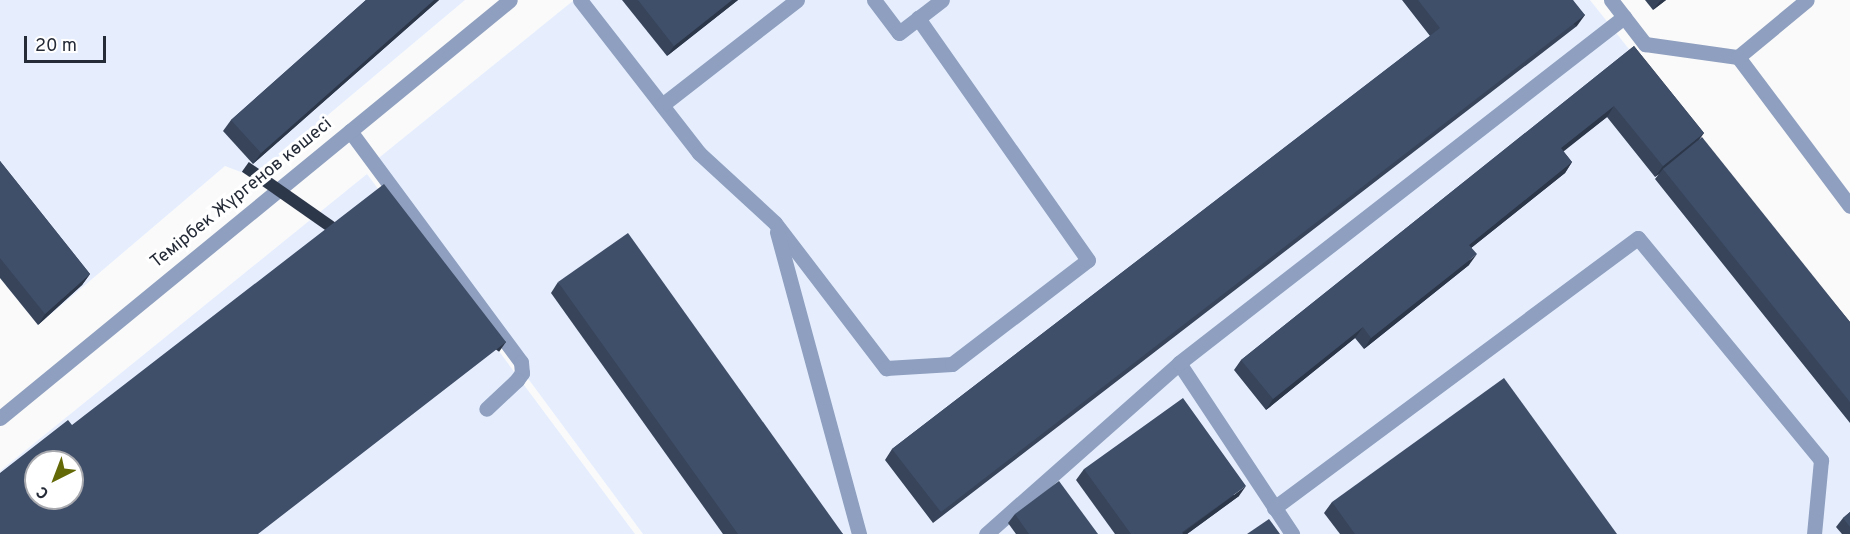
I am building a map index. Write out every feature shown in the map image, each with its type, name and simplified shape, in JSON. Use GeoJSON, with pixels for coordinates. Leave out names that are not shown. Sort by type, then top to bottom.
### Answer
{"type":"FeatureCollection","features":[{"type":"Feature","properties":{"kind":"street","name":"Темірбек Жүргенов көшесі"},"geometry":{"type":"LineString","coordinates":[[0,418],[510,0]]}},
{"type":"Feature","properties":{"kind":"street"},"geometry":{"type":"LineString","coordinates":[[580,0],[699,153],[775,223],[886,368],[952,364],[1088,260],[918,18]]}},
{"type":"Feature","properties":{"kind":"street"},"geometry":{"type":"LineString","coordinates":[[662,105],[796,0]]}},
{"type":"Feature","properties":{"kind":"street"},"geometry":{"type":"LineString","coordinates":[[874,0],[899,33],[942,0]]}},
{"type":"Feature","properties":{"kind":"street"},"geometry":{"type":"LineString","coordinates":[[1611,0],[1645,44],[1738,57],[1850,206]]}},
{"type":"Feature","properties":{"kind":"street"},"geometry":{"type":"LineString","coordinates":[[1738,57],[1807,0]]}},
{"type":"Feature","properties":{"kind":"street"},"geometry":{"type":"LineString","coordinates":[[986,534],[1179,363],[1624,17]]}},
{"type":"Feature","properties":{"kind":"street"},"geometry":{"type":"LineString","coordinates":[[350,131],[521,362],[522,373],[517,380],[486,409]]}},
{"type":"Feature","properties":{"kind":"street"},"geometry":{"type":"LineString","coordinates":[[775,223],[859,534]]}},
{"type":"Feature","properties":{"kind":"street"},"geometry":{"type":"LineString","coordinates":[[1274,508],[1638,238],[1821,460],[1814,534]]}},
{"type":"Feature","properties":{"kind":"street"},"geometry":{"type":"LineString","coordinates":[[1179,363],[1292,534]]}},
{"type":"Feature","properties":{"kind":"shaded area"},"geometry":{"type":"Polygon","coordinates":[[[0,0],[465,0],[254,177],[225,166],[38,325],[0,278],[0,0]]]}},
{"type":"Feature","properties":{"kind":"shaded area"},"geometry":{"type":"Polygon","coordinates":[[[574,0],[1590,0],[1850,327],[1850,534],[643,534],[370,165],[574,0]]]}},
{"type":"Feature","properties":{"kind":"shaded area"},"geometry":{"type":"Polygon","coordinates":[[[367,174],[635,534],[0,534],[0,471],[24,452],[24,510],[84,510],[84,450],[26,450],[367,174]]]}},
{"type":"Feature","properties":{"kind":"building"},"geometry":{"type":"Polygon","coordinates":[[[366,0],[434,0],[261,153],[231,120],[366,0]]]}},
{"type":"Feature","properties":{"kind":"building"},"geometry":{"type":"Polygon","coordinates":[[[638,0],[732,0],[674,46],[638,0]]]}},
{"type":"Feature","properties":{"kind":"building"},"geometry":{"type":"Polygon","coordinates":[[[1418,0],[1573,0],[1585,15],[941,512],[892,449],[1440,28],[1418,0]]]}},
{"type":"Feature","properties":{"kind":"building"},"geometry":{"type":"Polygon","coordinates":[[[1634,46],[1704,133],[1663,166],[1614,106],[1561,148],[1572,162],[1469,245],[1477,254],[1371,338],[1363,327],[1273,399],[1241,360],[1634,46]]]}},
{"type":"Feature","properties":{"kind":"building"},"geometry":{"type":"Polygon","coordinates":[[[1702,137],[1850,322],[1850,402],[1663,169],[1702,137]]]}},
{"type":"Feature","properties":{"kind":"building"},"geometry":{"type":"Polygon","coordinates":[[[0,161],[90,274],[45,314],[0,258],[0,161]]]}},
{"type":"Feature","properties":{"kind":"building"},"geometry":{"type":"Polygon","coordinates":[[[384,184],[506,342],[258,534],[0,534],[0,473],[24,454],[24,510],[84,510],[84,450],[30,450],[68,420],[72,425],[384,184]]]}},
{"type":"Feature","properties":{"kind":"building"},"geometry":{"type":"Polygon","coordinates":[[[628,233],[843,534],[738,534],[558,282],[628,233]]]}},
{"type":"Feature","properties":{"kind":"building"},"geometry":{"type":"Polygon","coordinates":[[[1504,378],[1617,534],[1355,534],[1332,502],[1504,378]]]}},
{"type":"Feature","properties":{"kind":"building"},"geometry":{"type":"Polygon","coordinates":[[[1183,398],[1246,486],[1182,532],[1183,534],[1131,534],[1084,469],[1183,398]]]}},
{"type":"Feature","properties":{"kind":"building"},"geometry":{"type":"Polygon","coordinates":[[[1059,481],[1098,534],[1029,534],[1015,514],[1059,481]]]}},
{"type":"Feature","properties":{"kind":"building"},"geometry":{"type":"Polygon","coordinates":[[[1850,512],[1850,527],[1843,518],[1850,512]]]}},
{"type":"Feature","properties":{"kind":"building"},"geometry":{"type":"Polygon","coordinates":[[[1269,519],[1280,534],[1247,534],[1269,519]]]}}]}
